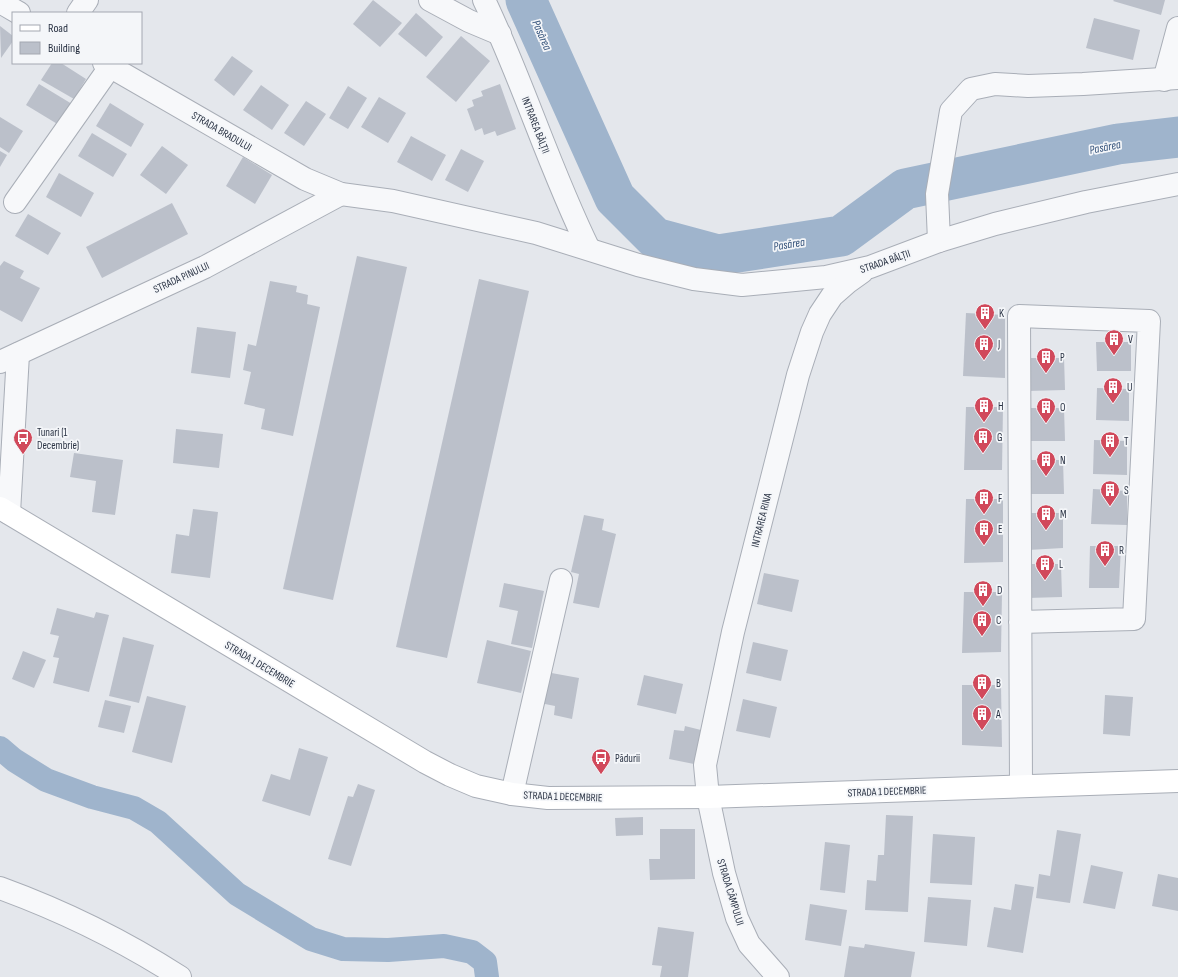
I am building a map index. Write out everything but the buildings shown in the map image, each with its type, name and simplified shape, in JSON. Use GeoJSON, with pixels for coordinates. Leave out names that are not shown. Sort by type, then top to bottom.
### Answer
{"type":"FeatureCollection","features":[{"type":"Feature","properties":{"kind":"main road","name":"STRADA 1 DECEMBRIE"},"geometry":{"type":"LineString","coordinates":[[5,510],[425,762],[476,786],[512,794],[548,798],[708,796],[1178,781]]}},
{"type":"Feature","properties":{"kind":"street"},"geometry":{"type":"LineString","coordinates":[[79,12],[87,0]]}},
{"type":"Feature","properties":{"kind":"street"},"geometry":{"type":"LineString","coordinates":[[430,0],[469,21],[500,34]]}},
{"type":"Feature","properties":{"kind":"street","name":"INTRAREA BĂLȚII"},"geometry":{"type":"LineString","coordinates":[[484,0],[500,34],[550,163],[589,249]]}},
{"type":"Feature","properties":{"kind":"street"},"geometry":{"type":"LineString","coordinates":[[0,2],[17,12]]}},
{"type":"Feature","properties":{"kind":"street"},"geometry":{"type":"LineString","coordinates":[[939,241],[937,194],[951,112],[971,89],[994,84],[1067,85],[1171,79],[1178,28]]}},
{"type":"Feature","properties":{"kind":"street"},"geometry":{"type":"LineString","coordinates":[[15,202],[107,65]]}},
{"type":"Feature","properties":{"kind":"street","name":"STRADA BRADULUI"},"geometry":{"type":"LineString","coordinates":[[107,65],[304,179],[341,194],[393,201],[536,233],[589,249]]}},
{"type":"Feature","properties":{"kind":"street","name":"STRADA BĂLȚII"},"geometry":{"type":"LineString","coordinates":[[589,249],[638,265],[694,279],[742,285],[826,277],[870,267],[939,241],[995,224],[1071,206],[1178,184]]}},
{"type":"Feature","properties":{"kind":"street","name":"STRADA PINULUI"},"geometry":{"type":"LineString","coordinates":[[5,510],[9,358],[204,267],[341,194]]}},
{"type":"Feature","properties":{"kind":"street","name":"INTRAREA RINA"},"geometry":{"type":"LineString","coordinates":[[708,796],[705,765],[710,735],[733,632],[798,375],[812,332],[820,314],[848,282],[870,267]]}},
{"type":"Feature","properties":{"kind":"street"},"geometry":{"type":"LineString","coordinates":[[1020,622],[1134,619],[1149,321],[1018,316],[1021,785]]}},
{"type":"Feature","properties":{"kind":"street"},"geometry":{"type":"LineString","coordinates":[[512,794],[561,580]]}},
{"type":"Feature","properties":{"kind":"street","name":"STRADA CÂMPULUI"},"geometry":{"type":"LineString","coordinates":[[708,796],[724,873],[737,918],[749,944],[778,977]]}},
{"type":"Feature","properties":{"kind":"street"},"geometry":{"type":"LineString","coordinates":[[0,888],[53,909],[99,931],[180,977]]}},
{"type":"Feature","properties":{"kind":"waterway","name":"Pasărea"},"geometry":{"type":"LineString","coordinates":[[526,0],[615,198],[655,238],[718,255],[841,236],[905,189],[1118,144],[1178,137]]}},
{"type":"Feature","properties":{"kind":"waterway"},"geometry":{"type":"LineString","coordinates":[[0,748],[14,760],[46,780],[92,797],[134,808],[158,822],[237,894],[311,939],[343,949],[388,950],[444,946],[472,952],[485,962],[487,977]]}},
{"type":"Feature","properties":{"kind":"place","name":"K"},"geometry":{"type":"Point","coordinates":[985,330]}},
{"type":"Feature","properties":{"kind":"place","name":"V"},"geometry":{"type":"Point","coordinates":[1114,356]}},
{"type":"Feature","properties":{"kind":"place","name":"J"},"geometry":{"type":"Point","coordinates":[984,361]}},
{"type":"Feature","properties":{"kind":"place","name":"P"},"geometry":{"type":"Point","coordinates":[1046,374]}},
{"type":"Feature","properties":{"kind":"place","name":"U"},"geometry":{"type":"Point","coordinates":[1113,404]}},
{"type":"Feature","properties":{"kind":"place","name":"H"},"geometry":{"type":"Point","coordinates":[984,423]}},
{"type":"Feature","properties":{"kind":"place","name":"O"},"geometry":{"type":"Point","coordinates":[1046,424]}},
{"type":"Feature","properties":{"kind":"place","name":"G"},"geometry":{"type":"Point","coordinates":[983,454]}},
{"type":"Feature","properties":{"kind":"place","name":"Tunari (1 Decembrie)"},"geometry":{"type":"Point","coordinates":[23,455]}},
{"type":"Feature","properties":{"kind":"place","name":"T"},"geometry":{"type":"Point","coordinates":[1110,458]}},
{"type":"Feature","properties":{"kind":"place","name":"N"},"geometry":{"type":"Point","coordinates":[1046,477]}},
{"type":"Feature","properties":{"kind":"place","name":"S"},"geometry":{"type":"Point","coordinates":[1110,507]}},
{"type":"Feature","properties":{"kind":"place","name":"F"},"geometry":{"type":"Point","coordinates":[984,515]}},
{"type":"Feature","properties":{"kind":"place","name":"M"},"geometry":{"type":"Point","coordinates":[1046,531]}},
{"type":"Feature","properties":{"kind":"place","name":"E"},"geometry":{"type":"Point","coordinates":[984,546]}},
{"type":"Feature","properties":{"kind":"place","name":"R"},"geometry":{"type":"Point","coordinates":[1105,567]}},
{"type":"Feature","properties":{"kind":"place","name":"L"},"geometry":{"type":"Point","coordinates":[1045,581]}},
{"type":"Feature","properties":{"kind":"place","name":"D"},"geometry":{"type":"Point","coordinates":[983,607]}},
{"type":"Feature","properties":{"kind":"place","name":"C"},"geometry":{"type":"Point","coordinates":[982,637]}},
{"type":"Feature","properties":{"kind":"place","name":"B"},"geometry":{"type":"Point","coordinates":[982,700]}},
{"type":"Feature","properties":{"kind":"place","name":"A"},"geometry":{"type":"Point","coordinates":[982,731]}},
{"type":"Feature","properties":{"kind":"place","name":"Pădurii"},"geometry":{"type":"Point","coordinates":[601,775]}}]}
